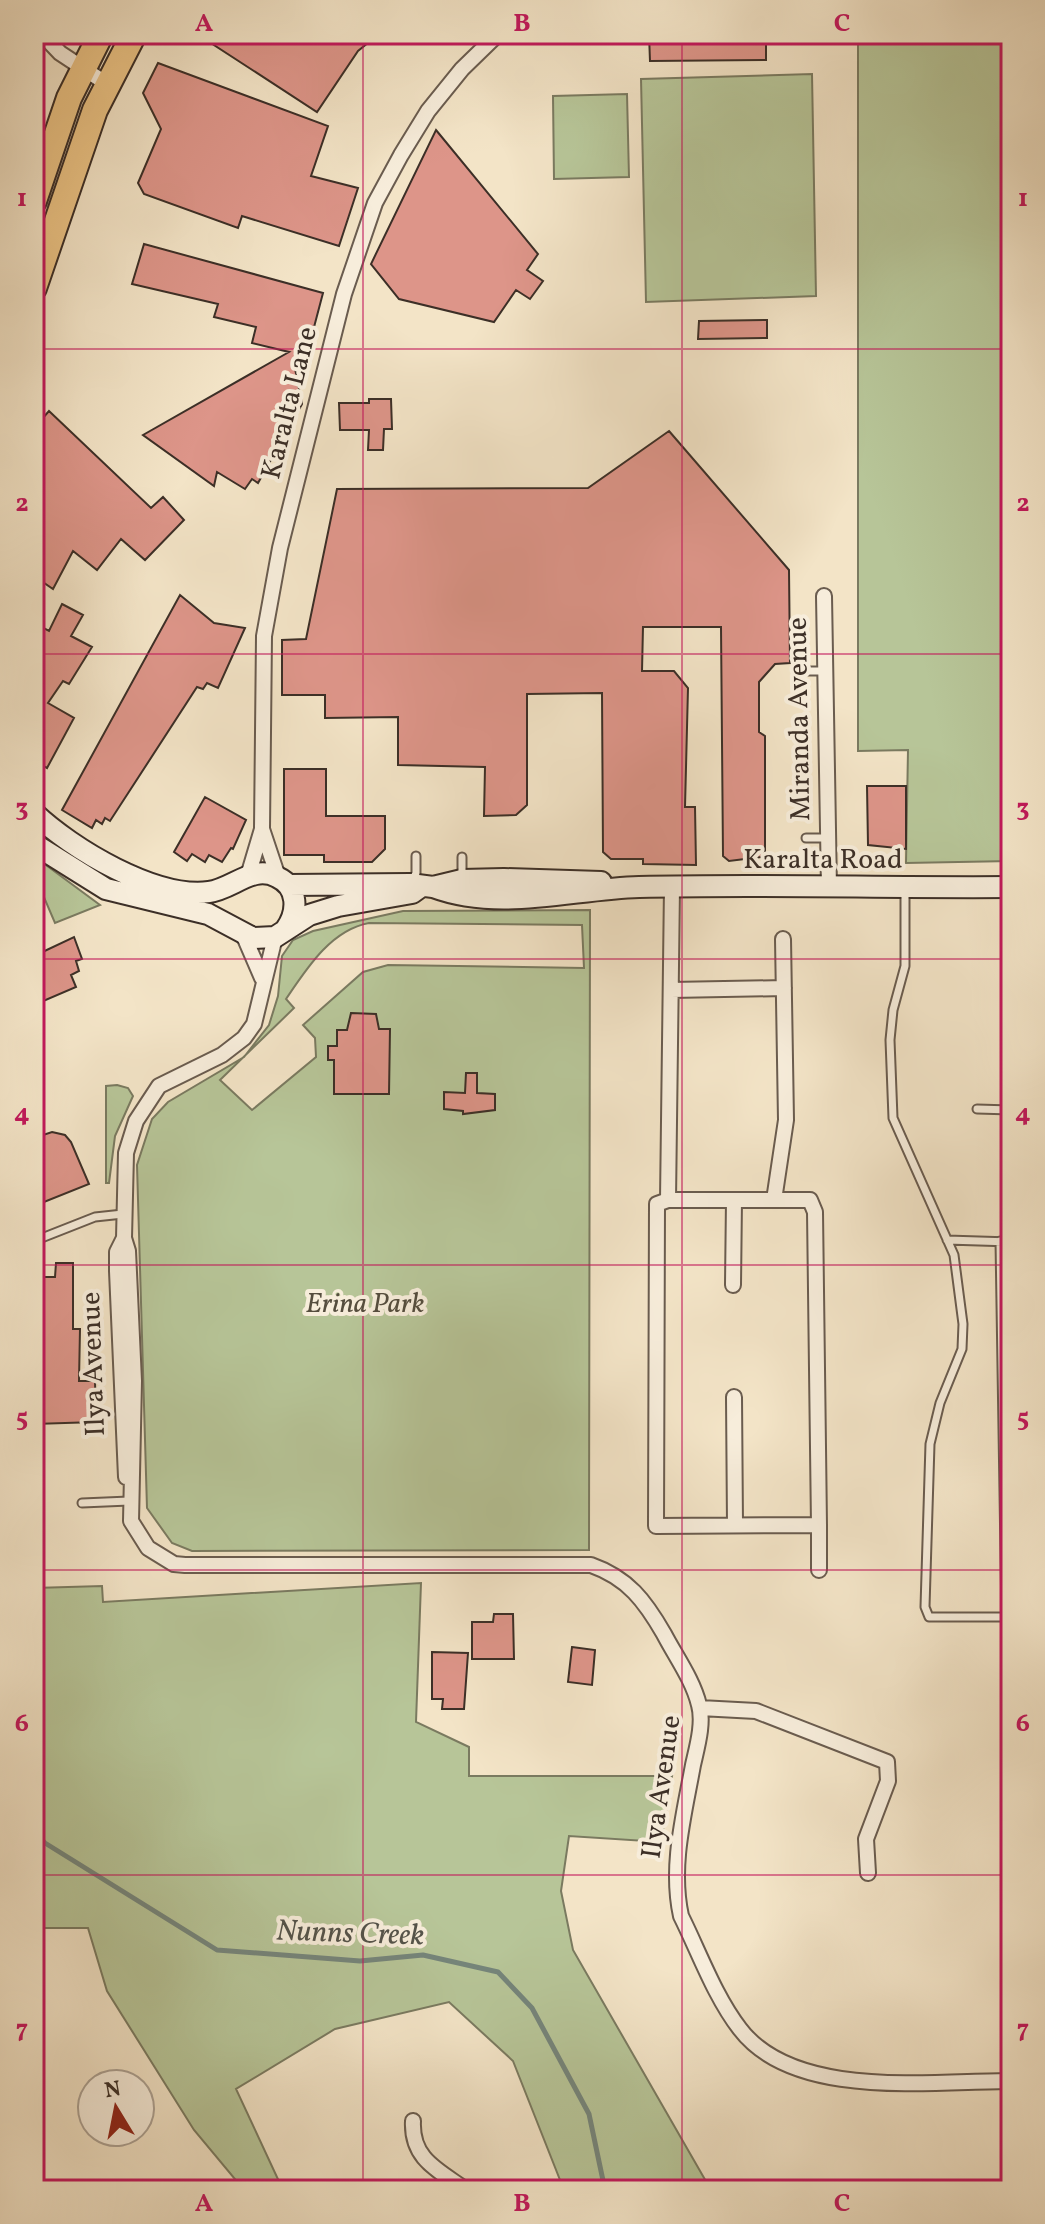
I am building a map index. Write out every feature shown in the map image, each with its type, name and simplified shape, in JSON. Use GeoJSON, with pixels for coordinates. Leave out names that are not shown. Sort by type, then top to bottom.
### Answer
{"type":"FeatureCollection","features":[{"type":"Feature","properties":{"kind":"highway"},"geometry":{"type":"LineString","coordinates":[[34,201],[66,104],[101,34]]}},
{"type":"Feature","properties":{"kind":"highway"},"geometry":{"type":"LineString","coordinates":[[34,288],[107,84],[134,34]]}},
{"type":"Feature","properties":{"kind":"street"},"geometry":{"type":"LineString","coordinates":[[42,34],[83,69],[107,84]]}},
{"type":"Feature","properties":{"kind":"street","name":"Karalta Lane"},"geometry":{"type":"LineString","coordinates":[[242,880],[262,829],[264,636],[280,548],[344,294],[375,203],[401,155],[453,79],[498,34]]}},
{"type":"Feature","properties":{"kind":"street","name":"Miranda Avenue"},"geometry":{"type":"LineString","coordinates":[[824,596],[829,888]]}},
{"type":"Feature","properties":{"kind":"street","name":"Karalta Road"},"geometry":{"type":"LineString","coordinates":[[34,813],[88,857],[134,877],[195,892],[258,873],[283,881],[421,886],[462,880],[591,881],[634,887]]}},
{"type":"Feature","properties":{"kind":"street","name":"Karalta Lane"},"geometry":{"type":"LineString","coordinates":[[262,829],[283,881]]}},
{"type":"Feature","properties":{"kind":"street"},"geometry":{"type":"LineString","coordinates":[[34,844],[106,889],[208,914],[253,938],[280,933],[292,921],[295,902],[283,881]]}},
{"type":"Feature","properties":{"kind":"street"},"geometry":{"type":"LineString","coordinates":[[242,880],[228,909],[262,978]]}},
{"type":"Feature","properties":{"kind":"street","name":"Karalta Road"},"geometry":{"type":"LineString","coordinates":[[421,886],[458,896],[504,898],[634,887],[1011,887]]}},
{"type":"Feature","properties":{"kind":"street","name":"Karalta Road"},"geometry":{"type":"LineString","coordinates":[[280,933],[309,915],[338,906],[412,893],[421,886]]}},
{"type":"Feature","properties":{"kind":"street"},"geometry":{"type":"LineString","coordinates":[[668,1200],[672,887]]}},
{"type":"Feature","properties":{"kind":"street","name":"Ilya Avenue"},"geometry":{"type":"LineString","coordinates":[[280,933],[262,978],[257,1017],[244,1038],[222,1055],[159,1086],[146,1101],[126,1153],[123,1214],[128,1251],[134,1381],[133,1473],[129,1495],[131,1521],[140,1540],[174,1564],[598,1567],[631,1586],[646,1604],[690,1682],[700,1708],[678,1849],[677,1899],[681,1916],[738,2028],[763,2054],[806,2071],[869,2081],[1011,2081]]}},
{"type":"Feature","properties":{"kind":"street"},"geometry":{"type":"LineString","coordinates":[[774,1200],[786,1120],[783,939]]}},
{"type":"Feature","properties":{"kind":"street"},"geometry":{"type":"LineString","coordinates":[[671,990],[784,988]]}},
{"type":"Feature","properties":{"kind":"street"},"geometry":{"type":"LineString","coordinates":[[819,1525],[656,1526],[657,1204],[668,1200],[810,1200],[815,1212],[819,1525],[819,1570]]}},
{"type":"Feature","properties":{"kind":"street"},"geometry":{"type":"LineString","coordinates":[[733,1285],[734,1200]]}},
{"type":"Feature","properties":{"kind":"street"},"geometry":{"type":"LineString","coordinates":[[734,1397],[735,1525]]}},
{"type":"Feature","properties":{"kind":"street"},"geometry":{"type":"LineString","coordinates":[[700,1708],[738,1707],[756,1711],[887,1762],[888,1781],[866,1839],[868,1873]]}},
{"type":"Feature","properties":{"kind":"street"},"geometry":{"type":"LineString","coordinates":[[413,2121],[412,2139],[419,2156],[466,2190]]}},
{"type":"Feature","properties":{"kind":"lane"},"geometry":{"type":"LineString","coordinates":[[802,671],[824,671]]}},
{"type":"Feature","properties":{"kind":"lane"},"geometry":{"type":"LineString","coordinates":[[806,838],[829,838]]}},
{"type":"Feature","properties":{"kind":"lane"},"geometry":{"type":"LineString","coordinates":[[416,856],[416,873],[421,886]]}},
{"type":"Feature","properties":{"kind":"lane"},"geometry":{"type":"LineString","coordinates":[[462,857],[462,880]]}},
{"type":"Feature","properties":{"kind":"lane"},"geometry":{"type":"LineString","coordinates":[[905,888],[905,966],[893,1010],[890,1040],[893,1118],[947,1240],[958,1274],[962,1349],[940,1403],[930,1444],[925,1607],[929,1617],[1009,1617],[1000,1241]]}},
{"type":"Feature","properties":{"kind":"lane"},"geometry":{"type":"LineString","coordinates":[[977,1109],[1011,1110]]}},
{"type":"Feature","properties":{"kind":"lane"},"geometry":{"type":"LineString","coordinates":[[34,1241],[95,1217],[123,1214]]}},
{"type":"Feature","properties":{"kind":"lane"},"geometry":{"type":"LineString","coordinates":[[947,1240],[1011,1242]]}},
{"type":"Feature","properties":{"kind":"lane"},"geometry":{"type":"LineString","coordinates":[[82,1503],[129,1495]]}},
{"type":"Feature","properties":{"kind":"green space"},"geometry":{"type":"Polygon","coordinates":[[[858,34],[1011,34],[1011,861],[906,863],[908,750],[858,751],[858,34]]]}},
{"type":"Feature","properties":{"kind":"green space"},"geometry":{"type":"Polygon","coordinates":[[[812,74],[816,296],[646,302],[641,79],[812,74]]]}},
{"type":"Feature","properties":{"kind":"green space"},"geometry":{"type":"Polygon","coordinates":[[[627,94],[629,177],[554,179],[553,96],[627,94]]]}},
{"type":"Feature","properties":{"kind":"green space"},"geometry":{"type":"Polygon","coordinates":[[[35,857],[100,905],[55,923],[34,874],[35,857]]]}},
{"type":"Feature","properties":{"kind":"green space","name":"Erina Park"},"geometry":{"type":"Polygon","coordinates":[[[590,910],[589,1550],[192,1551],[172,1543],[147,1508],[137,1165],[152,1119],[168,1102],[243,1058],[220,1080],[252,1110],[316,1057],[315,1038],[303,1025],[363,972],[388,965],[584,968],[582,925],[369,923],[343,933],[321,952],[286,999],[294,1008],[245,1056],[269,1025],[278,996],[282,956],[293,940],[313,931],[403,911],[590,910]]]}},
{"type":"Feature","properties":{"kind":"green space"},"geometry":{"type":"Polygon","coordinates":[[[106,1086],[128,1088],[133,1096],[115,1136],[109,1183],[106,1183],[106,1086]]]}},
{"type":"Feature","properties":{"kind":"green space"},"geometry":{"type":"Polygon","coordinates":[[[421,1583],[416,1722],[469,1747],[469,1776],[672,1776],[661,1842],[569,1836],[561,1891],[573,1950],[711,2190],[564,2190],[513,2061],[449,2002],[335,2029],[236,2089],[283,2190],[244,2190],[194,2130],[107,1991],[88,1928],[34,1928],[34,1588],[102,1586],[103,1602],[421,1583]]]}},
{"type":"Feature","properties":{"kind":"building"},"geometry":{"type":"Polygon","coordinates":[[[197,34],[379,34],[358,51],[317,112],[197,34]]]}},
{"type":"Feature","properties":{"kind":"building"},"geometry":{"type":"Polygon","coordinates":[[[649,34],[766,34],[766,60],[650,61],[649,34]]]}},
{"type":"Feature","properties":{"kind":"building"},"geometry":{"type":"Polygon","coordinates":[[[158,63],[328,126],[311,176],[358,188],[339,246],[242,216],[238,228],[144,194],[138,183],[161,129],[143,93],[158,63]]]}},
{"type":"Feature","properties":{"kind":"building"},"geometry":{"type":"Polygon","coordinates":[[[436,130],[538,254],[527,270],[543,281],[530,299],[516,290],[494,322],[399,299],[371,264],[436,130]]]}},
{"type":"Feature","properties":{"kind":"building"},"geometry":{"type":"Polygon","coordinates":[[[144,244],[323,293],[304,365],[294,363],[302,404],[258,483],[252,479],[245,489],[217,472],[214,486],[143,435],[289,352],[252,343],[256,327],[214,317],[218,304],[132,284],[144,244]]]}},
{"type":"Feature","properties":{"kind":"building"},"geometry":{"type":"Polygon","coordinates":[[[767,320],[767,338],[698,339],[699,321],[767,320]]]}},
{"type":"Feature","properties":{"kind":"building"},"geometry":{"type":"Polygon","coordinates":[[[369,399],[391,399],[392,429],[384,429],[383,450],[368,450],[369,430],[340,430],[339,403],[369,403],[369,399]]]}},
{"type":"Feature","properties":{"kind":"building"},"geometry":{"type":"Polygon","coordinates":[[[49,411],[151,508],[163,497],[184,520],[145,560],[121,539],[97,570],[73,551],[53,589],[34,576],[34,428],[49,411]]]}},
{"type":"Feature","properties":{"kind":"building"},"geometry":{"type":"Polygon","coordinates":[[[669,431],[789,570],[790,663],[775,664],[759,682],[759,732],[765,736],[765,852],[761,857],[729,861],[723,856],[721,627],[643,627],[642,671],[674,671],[688,688],[685,807],[695,807],[696,865],[643,864],[643,859],[611,859],[603,852],[602,693],[527,694],[527,805],[516,815],[484,816],[485,767],[398,765],[398,717],[325,718],[325,695],[282,695],[282,640],[306,639],[337,489],[588,488],[669,431]]]}},
{"type":"Feature","properties":{"kind":"building"},"geometry":{"type":"Polygon","coordinates":[[[180,595],[214,623],[245,628],[218,688],[207,683],[203,689],[197,687],[110,821],[105,818],[102,824],[96,820],[92,828],[62,810],[180,595]]]}},
{"type":"Feature","properties":{"kind":"building"},"geometry":{"type":"Polygon","coordinates":[[[62,604],[83,615],[71,636],[92,647],[69,684],[63,681],[48,703],[74,718],[47,768],[34,760],[34,623],[49,631],[62,604]]]}},
{"type":"Feature","properties":{"kind":"building"},"geometry":{"type":"Polygon","coordinates":[[[284,769],[326,769],[326,816],[385,816],[385,849],[372,862],[324,862],[324,855],[284,855],[284,769]]]}},
{"type":"Feature","properties":{"kind":"building"},"geometry":{"type":"Polygon","coordinates":[[[867,786],[906,786],[906,849],[868,845],[867,786]]]}},
{"type":"Feature","properties":{"kind":"building"},"geometry":{"type":"Polygon","coordinates":[[[205,797],[246,820],[233,849],[222,862],[209,855],[205,862],[192,854],[187,861],[174,852],[205,797]]]}},
{"type":"Feature","properties":{"kind":"building"},"geometry":{"type":"Polygon","coordinates":[[[74,937],[82,959],[76,961],[79,971],[71,975],[76,987],[34,1005],[34,956],[74,937]]]}},
{"type":"Feature","properties":{"kind":"building"},"geometry":{"type":"Polygon","coordinates":[[[351,1013],[376,1014],[379,1029],[390,1029],[389,1094],[334,1094],[334,1060],[328,1060],[328,1046],[337,1046],[337,1030],[347,1030],[351,1013]]]}},
{"type":"Feature","properties":{"kind":"building"},"geometry":{"type":"Polygon","coordinates":[[[466,1073],[477,1073],[477,1093],[495,1094],[495,1110],[463,1114],[463,1111],[444,1109],[444,1092],[465,1093],[466,1073]]]}},
{"type":"Feature","properties":{"kind":"building"},"geometry":{"type":"Polygon","coordinates":[[[52,1132],[65,1135],[71,1142],[89,1184],[34,1206],[34,1138],[52,1132]]]}},
{"type":"Feature","properties":{"kind":"building"},"geometry":{"type":"Polygon","coordinates":[[[56,1263],[73,1263],[73,1329],[80,1329],[79,1381],[95,1381],[96,1422],[34,1424],[34,1277],[55,1277],[56,1263]]]}},
{"type":"Feature","properties":{"kind":"building"},"geometry":{"type":"Polygon","coordinates":[[[494,1614],[513,1614],[514,1659],[472,1659],[472,1622],[493,1622],[494,1614]]]}},
{"type":"Feature","properties":{"kind":"building"},"geometry":{"type":"Polygon","coordinates":[[[572,1647],[595,1650],[592,1685],[568,1682],[572,1647]]]}},
{"type":"Feature","properties":{"kind":"building"},"geometry":{"type":"Polygon","coordinates":[[[432,1652],[468,1653],[464,1709],[442,1709],[443,1699],[432,1699],[432,1652]]]}},
{"type":"Feature","properties":{"kind":"waterway","name":"Nunns Creek"},"geometry":{"type":"LineString","coordinates":[[34,1832],[45,1843],[217,1950],[360,1961],[423,1955],[498,1972],[532,2008],[589,2114],[605,2190]]}}]}
